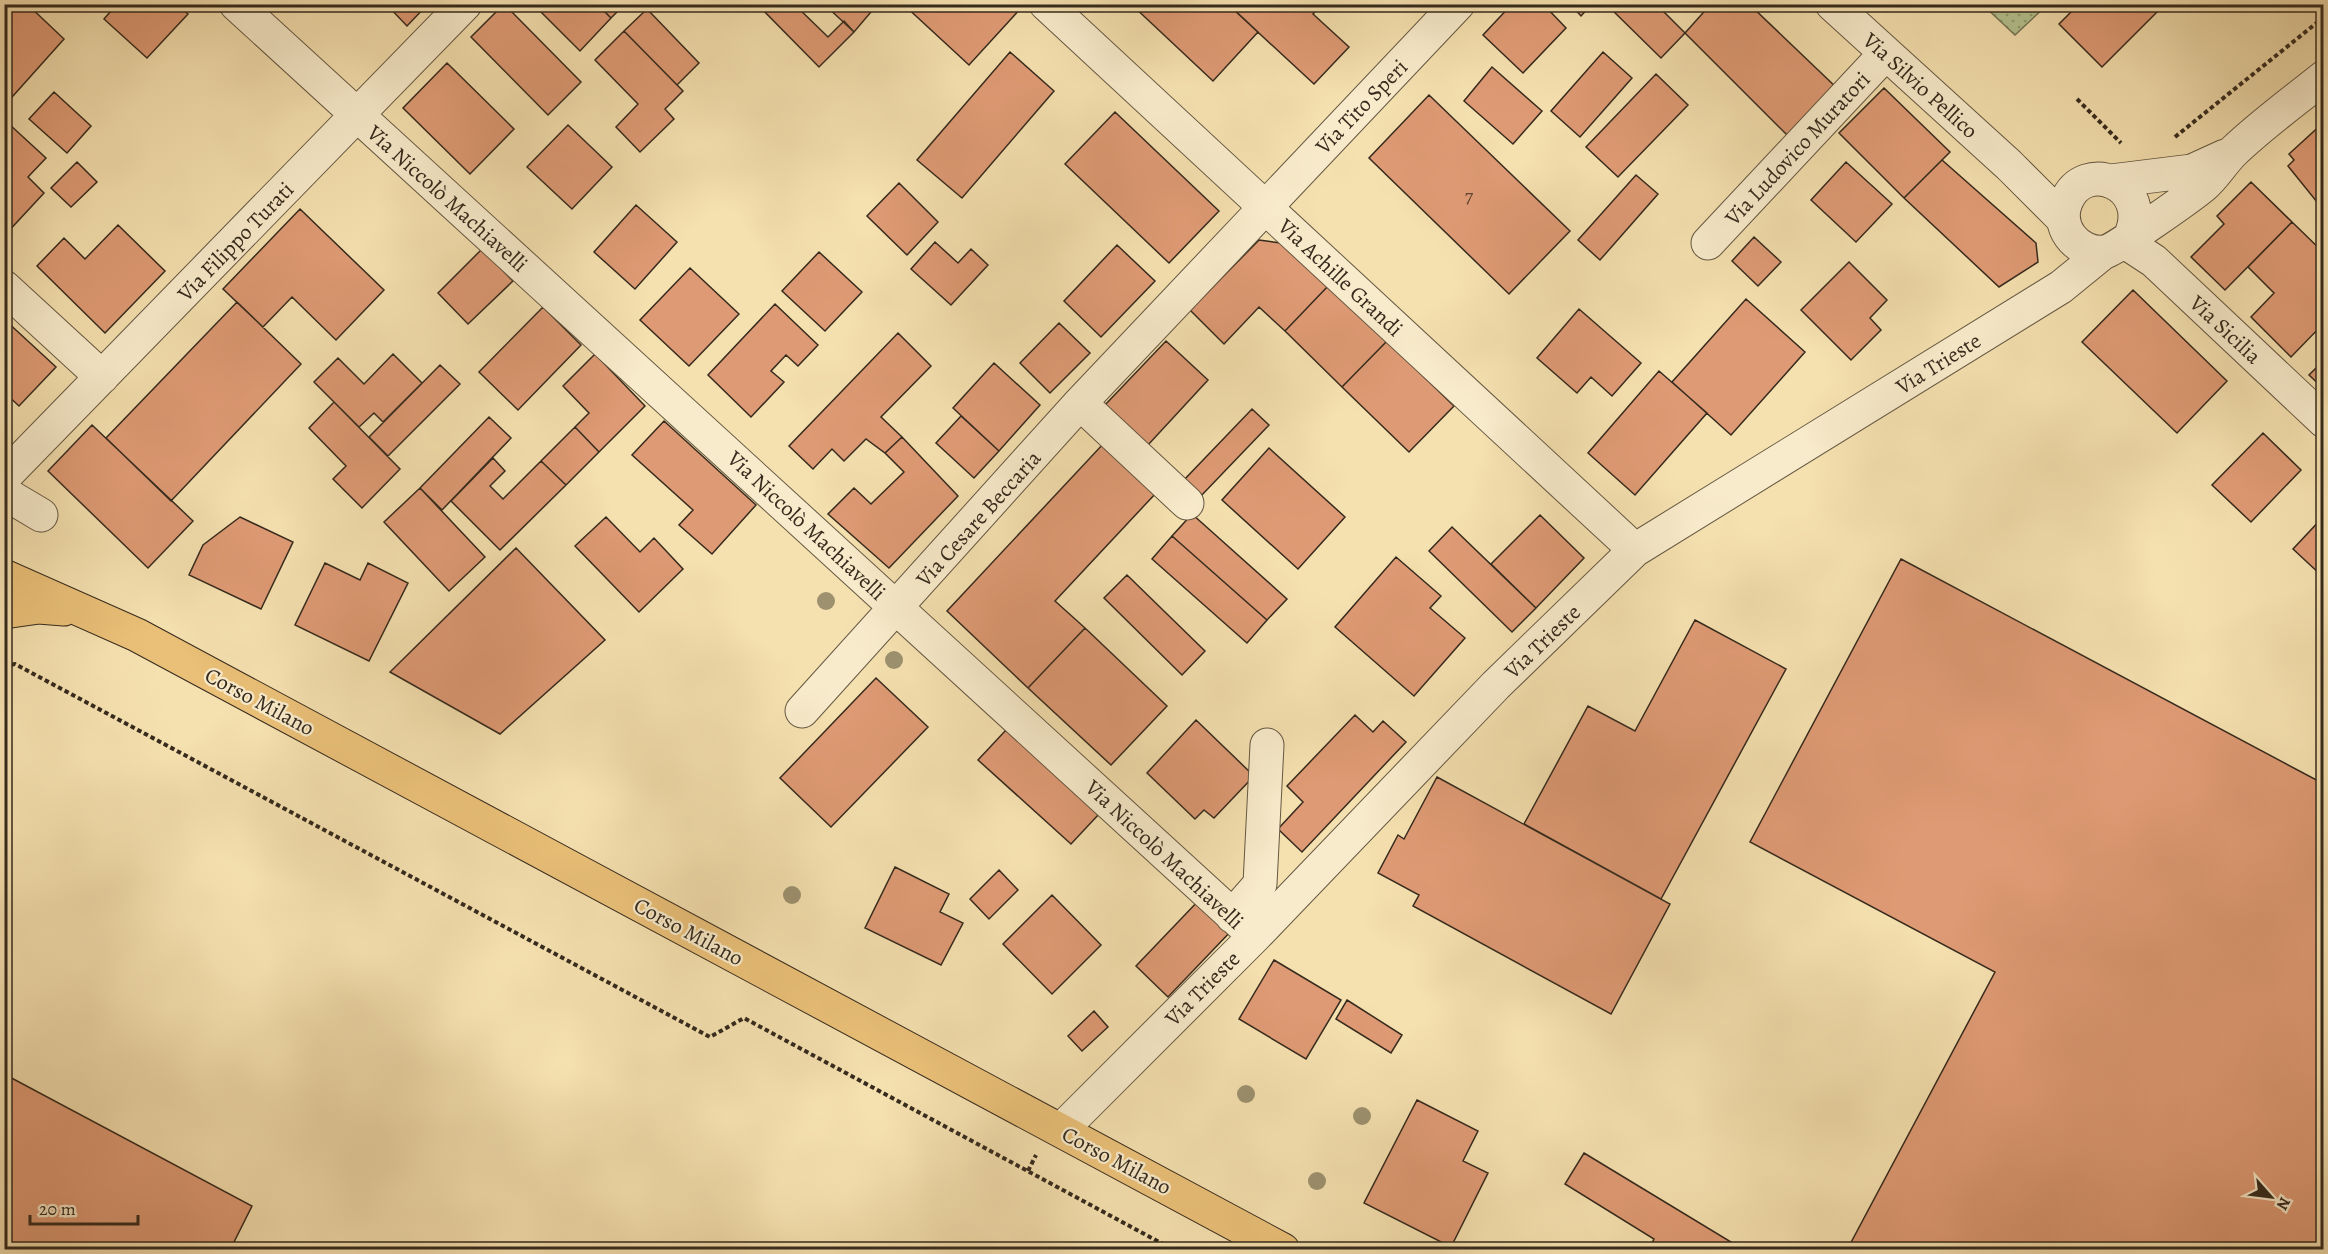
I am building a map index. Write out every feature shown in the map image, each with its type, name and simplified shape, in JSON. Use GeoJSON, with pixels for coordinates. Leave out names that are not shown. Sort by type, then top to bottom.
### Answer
{"type":"FeatureCollection","features":[{"type":"Feature","properties":{"kind":"main road","name":"Corso Milano"},"geometry":{"type":"LineString","coordinates":[[4,576],[147,640],[1283,1250]]}},
{"type":"Feature","properties":{"kind":"main road","name":"Corso Milano"},"geometry":{"type":"LineString","coordinates":[[4,612],[39,607],[93,615]]}},
{"type":"Feature","properties":{"kind":"street","name":"Via Niccolò Machiavelli"},"geometry":{"type":"LineString","coordinates":[[236,4],[1244,926]]}},
{"type":"Feature","properties":{"kind":"street","name":"Via Filippo Turati"},"geometry":{"type":"LineString","coordinates":[[4,477],[465,4]]}},
{"type":"Feature","properties":{"kind":"street","name":"Via Achille Grandi"},"geometry":{"type":"LineString","coordinates":[[1046,4],[1635,550]]}},
{"type":"Feature","properties":{"kind":"street","name":"Via Tito Speri"},"geometry":{"type":"LineString","coordinates":[[1264,207],[1458,4]]}},
{"type":"Feature","properties":{"kind":"street","name":"Via Silvio Pellico"},"geometry":{"type":"LineString","coordinates":[[1832,4],[2009,165],[2068,204]]}},
{"type":"Feature","properties":{"kind":"street","name":"Via Ludovico Muratori"},"geometry":{"type":"LineString","coordinates":[[1708,243],[1886,53]]}},
{"type":"Feature","properties":{"kind":"street","name":"Via Trieste"},"geometry":{"type":"LineString","coordinates":[[1061,1131],[1244,926],[1635,550],[2061,288],[2204,185],[2232,152],[2324,77]]}},
{"type":"Feature","properties":{"kind":"street","name":"Via Trieste"},"geometry":{"type":"LineString","coordinates":[[2111,181],[2192,171],[2232,152]]}},
{"type":"Feature","properties":{"kind":"street"},"geometry":{"type":"LineString","coordinates":[[2089,181],[2111,181],[2129,194],[2135,211],[2135,225],[2120,244],[2092,252],[2076,244],[2066,230],[2068,204],[2089,181]]}},
{"type":"Feature","properties":{"kind":"street","name":"Via Cesare Beccaria"},"geometry":{"type":"LineString","coordinates":[[802,711],[1080,403],[1264,207]]}},
{"type":"Feature","properties":{"kind":"street","name":"Via Sicilia"},"geometry":{"type":"LineString","coordinates":[[2120,244],[2154,261],[2324,421]]}},
{"type":"Feature","properties":{"kind":"street"},"geometry":{"type":"LineString","coordinates":[[4,287],[102,377]]}},
{"type":"Feature","properties":{"kind":"street"},"geometry":{"type":"LineString","coordinates":[[1080,403],[1187,503]]}},
{"type":"Feature","properties":{"kind":"street"},"geometry":{"type":"LineString","coordinates":[[4,493],[41,515]]}},
{"type":"Feature","properties":{"kind":"street"},"geometry":{"type":"LineString","coordinates":[[1244,926],[1260,884],[1267,745]]}},
{"type":"Feature","properties":{"kind":"path"},"geometry":{"type":"LineString","coordinates":[[2166,144],[2324,17]]}},
{"type":"Feature","properties":{"kind":"path"},"geometry":{"type":"LineString","coordinates":[[2077,99],[2122,144]]}},
{"type":"Feature","properties":{"kind":"path"},"geometry":{"type":"LineString","coordinates":[[4,666],[15,664],[710,1037],[744,1018],[1174,1250]]}},
{"type":"Feature","properties":{"kind":"green space"},"geometry":{"type":"Polygon","coordinates":[[[1983,5],[2047,5],[2015,35],[1983,5]]]}},
{"type":"Feature","properties":{"kind":"building"},"geometry":{"type":"Polygon","coordinates":[[[4,4],[27,4],[64,39],[4,106],[4,4]]]}},
{"type":"Feature","properties":{"kind":"building"},"geometry":{"type":"Polygon","coordinates":[[[117,4],[177,4],[188,14],[147,58],[104,19],[117,4]]]}},
{"type":"Feature","properties":{"kind":"building"},"geometry":{"type":"Polygon","coordinates":[[[386,4],[428,4],[407,26],[386,4]]]}},
{"type":"Feature","properties":{"kind":"building"},"geometry":{"type":"Polygon","coordinates":[[[504,4],[581,82],[548,115],[471,37],[504,4]]]}},
{"type":"Feature","properties":{"kind":"building"},"geometry":{"type":"Polygon","coordinates":[[[533,4],[597,4],[611,18],[580,51],[533,4]]]}},
{"type":"Feature","properties":{"kind":"building"},"geometry":{"type":"Polygon","coordinates":[[[597,4],[625,4],[611,18],[597,4]]]}},
{"type":"Feature","properties":{"kind":"building"},"geometry":{"type":"Polygon","coordinates":[[[757,4],[794,4],[828,37],[844,21],[854,32],[819,67],[757,4]]]}},
{"type":"Feature","properties":{"kind":"building"},"geometry":{"type":"Polygon","coordinates":[[[824,4],[874,4],[876,6],[854,32],[824,4]]]}},
{"type":"Feature","properties":{"kind":"building"},"geometry":{"type":"Polygon","coordinates":[[[903,4],[1018,4],[1021,8],[969,65],[903,4]]]}},
{"type":"Feature","properties":{"kind":"building"},"geometry":{"type":"Polygon","coordinates":[[[1131,4],[1228,4],[1258,32],[1213,81],[1131,4]]]}},
{"type":"Feature","properties":{"kind":"building"},"geometry":{"type":"Polygon","coordinates":[[[1239,4],[1322,4],[1313,14],[1349,47],[1314,84],[1234,10],[1239,4]]]}},
{"type":"Feature","properties":{"kind":"building"},"geometry":{"type":"Polygon","coordinates":[[[1512,4],[1543,4],[1566,28],[1523,73],[1483,35],[1512,4]]]}},
{"type":"Feature","properties":{"kind":"building"},"geometry":{"type":"Polygon","coordinates":[[[1570,4],[1592,4],[1581,16],[1570,4]]]}},
{"type":"Feature","properties":{"kind":"building"},"geometry":{"type":"Polygon","coordinates":[[[1606,4],[1656,4],[1685,33],[1661,58],[1606,4]]]}},
{"type":"Feature","properties":{"kind":"building"},"geometry":{"type":"Polygon","coordinates":[[[1711,4],[1749,4],[1840,91],[1793,141],[1685,33],[1711,4]]]}},
{"type":"Feature","properties":{"kind":"building"},"geometry":{"type":"Polygon","coordinates":[[[2079,4],[2165,4],[2102,67],[2059,24],[2079,4]]]}},
{"type":"Feature","properties":{"kind":"building"},"geometry":{"type":"Polygon","coordinates":[[[647,9],[699,63],[677,85],[624,31],[647,9]]]}},
{"type":"Feature","properties":{"kind":"building"},"geometry":{"type":"Polygon","coordinates":[[[624,31],[683,91],[665,109],[674,119],[640,152],[616,127],[638,104],[595,60],[624,31]]]}},
{"type":"Feature","properties":{"kind":"building"},"geometry":{"type":"Polygon","coordinates":[[[1010,52],[1054,91],[962,198],[917,160],[1010,52]]]}},
{"type":"Feature","properties":{"kind":"building"},"geometry":{"type":"Polygon","coordinates":[[[1603,52],[1632,78],[1580,137],[1551,111],[1603,52]]]}},
{"type":"Feature","properties":{"kind":"building"},"geometry":{"type":"Polygon","coordinates":[[[447,63],[514,129],[470,174],[403,108],[447,63]]]}},
{"type":"Feature","properties":{"kind":"building"},"geometry":{"type":"Polygon","coordinates":[[[1492,67],[1542,111],[1513,144],[1464,101],[1492,67]]]}},
{"type":"Feature","properties":{"kind":"building"},"geometry":{"type":"Polygon","coordinates":[[[1656,74],[1688,105],[1618,177],[1586,147],[1656,74]]]}},
{"type":"Feature","properties":{"kind":"building"},"geometry":{"type":"Polygon","coordinates":[[[1884,88],[1950,152],[1904,198],[1839,133],[1884,88]]]}},
{"type":"Feature","properties":{"kind":"building"},"geometry":{"type":"Polygon","coordinates":[[[54,92],[91,126],[67,153],[29,119],[54,92]]]}},
{"type":"Feature","properties":{"kind":"building"},"geometry":{"type":"Polygon","coordinates":[[[1429,95],[1570,231],[1509,294],[1369,158],[1429,95]]]}},
{"type":"Feature","properties":{"kind":"building"},"geometry":{"type":"Polygon","coordinates":[[[1115,112],[1219,211],[1169,263],[1065,164],[1115,112]]]}},
{"type":"Feature","properties":{"kind":"building"},"geometry":{"type":"Polygon","coordinates":[[[2324,122],[2324,204],[2321,207],[2288,166],[2294,160],[2289,154],[2324,122]]]}},
{"type":"Feature","properties":{"kind":"building"},"geometry":{"type":"Polygon","coordinates":[[[9,124],[46,158],[28,177],[44,193],[4,236],[4,129],[9,124]]]}},
{"type":"Feature","properties":{"kind":"building"},"geometry":{"type":"Polygon","coordinates":[[[568,125],[612,167],[572,209],[527,167],[568,125]]]}},
{"type":"Feature","properties":{"kind":"building"},"geometry":{"type":"Polygon","coordinates":[[[1942,160],[2036,243],[2038,262],[1999,287],[1904,198],[1942,160]]]}},
{"type":"Feature","properties":{"kind":"building"},"geometry":{"type":"Polygon","coordinates":[[[77,162],[97,182],[71,207],[51,188],[77,162]]]}},
{"type":"Feature","properties":{"kind":"building"},"geometry":{"type":"Polygon","coordinates":[[[1846,162],[1892,204],[1856,242],[1811,200],[1846,162]]]}},
{"type":"Feature","properties":{"kind":"building"},"geometry":{"type":"Polygon","coordinates":[[[1636,175],[1658,194],[1600,260],[1578,240],[1636,175]]]}},
{"type":"Feature","properties":{"kind":"building"},"geometry":{"type":"Polygon","coordinates":[[[2251,182],[2292,222],[2225,290],[2191,257],[2224,224],[2217,216],[2251,182]]]}},
{"type":"Feature","properties":{"kind":"building"},"geometry":{"type":"Polygon","coordinates":[[[899,183],[938,222],[907,255],[867,216],[899,183]]]}},
{"type":"Feature","properties":{"kind":"building"},"geometry":{"type":"Polygon","coordinates":[[[636,205],[677,242],[635,289],[594,252],[636,205]]]}},
{"type":"Feature","properties":{"kind":"building"},"geometry":{"type":"Polygon","coordinates":[[[300,209],[384,290],[336,340],[292,297],[263,327],[223,289],[300,209]]]}},
{"type":"Feature","properties":{"kind":"building"},"geometry":{"type":"Polygon","coordinates":[[[2292,222],[2324,253],[2324,323],[2291,357],[2251,317],[2274,293],[2248,267],[2292,222]]]}},
{"type":"Feature","properties":{"kind":"building"},"geometry":{"type":"Polygon","coordinates":[[[118,225],[165,271],[105,333],[37,266],[64,238],[85,259],[118,225]]]}},
{"type":"Feature","properties":{"kind":"building"},"geometry":{"type":"Polygon","coordinates":[[[1754,237],[1781,262],[1758,286],[1732,261],[1754,237]]]}},
{"type":"Feature","properties":{"kind":"building"},"geometry":{"type":"Polygon","coordinates":[[[1259,240],[1287,244],[1329,285],[1285,331],[1259,307],[1224,344],[1190,310],[1259,240]]]}},
{"type":"Feature","properties":{"kind":"building"},"geometry":{"type":"Polygon","coordinates":[[[935,242],[958,263],[971,249],[988,265],[951,305],[911,269],[935,242]]]}},
{"type":"Feature","properties":{"kind":"building"},"geometry":{"type":"Polygon","coordinates":[[[1117,245],[1155,281],[1101,337],[1064,301],[1117,245]]]}},
{"type":"Feature","properties":{"kind":"building"},"geometry":{"type":"Polygon","coordinates":[[[482,249],[513,281],[468,324],[438,293],[482,249]]]}},
{"type":"Feature","properties":{"kind":"building"},"geometry":{"type":"Polygon","coordinates":[[[819,252],[862,292],[825,331],[782,291],[819,252]]]}},
{"type":"Feature","properties":{"kind":"building"},"geometry":{"type":"Polygon","coordinates":[[[1849,262],[1887,300],[1870,318],[1881,330],[1851,360],[1801,310],[1849,262]]]}},
{"type":"Feature","properties":{"kind":"building"},"geometry":{"type":"Polygon","coordinates":[[[690,268],[739,314],[689,366],[640,320],[690,268]]]}},
{"type":"Feature","properties":{"kind":"building"},"geometry":{"type":"Polygon","coordinates":[[[1329,285],[1387,341],[1342,387],[1285,331],[1329,285]]]}},
{"type":"Feature","properties":{"kind":"building"},"geometry":{"type":"Polygon","coordinates":[[[2133,290],[2227,381],[2177,433],[2082,342],[2133,290]]]}},
{"type":"Feature","properties":{"kind":"building"},"geometry":{"type":"Polygon","coordinates":[[[1746,299],[1805,352],[1731,435],[1672,382],[1746,299]]]}},
{"type":"Feature","properties":{"kind":"building"},"geometry":{"type":"Polygon","coordinates":[[[237,302],[301,364],[171,501],[106,438],[237,302]]]}},
{"type":"Feature","properties":{"kind":"building"},"geometry":{"type":"Polygon","coordinates":[[[775,304],[818,345],[798,366],[786,355],[771,371],[784,382],[751,417],[708,375],[775,304]]]}},
{"type":"Feature","properties":{"kind":"building"},"geometry":{"type":"Polygon","coordinates":[[[543,307],[581,345],[518,410],[479,372],[543,307]]]}},
{"type":"Feature","properties":{"kind":"building"},"geometry":{"type":"Polygon","coordinates":[[[1579,309],[1641,363],[1612,396],[1591,377],[1577,393],[1537,358],[1579,309]]]}},
{"type":"Feature","properties":{"kind":"building"},"geometry":{"type":"Polygon","coordinates":[[[4,319],[56,367],[19,406],[4,392],[4,319]]]}},
{"type":"Feature","properties":{"kind":"building"},"geometry":{"type":"Polygon","coordinates":[[[1059,323],[1090,353],[1050,393],[1020,363],[1059,323]]]}},
{"type":"Feature","properties":{"kind":"building"},"geometry":{"type":"Polygon","coordinates":[[[898,333],[931,366],[881,417],[902,437],[885,453],[866,439],[844,461],[832,449],[813,469],[789,446],[898,333]]]}},
{"type":"Feature","properties":{"kind":"building"},"geometry":{"type":"Polygon","coordinates":[[[1166,341],[1208,380],[1148,445],[1105,405],[1166,341]]]}},
{"type":"Feature","properties":{"kind":"building"},"geometry":{"type":"Polygon","coordinates":[[[1387,341],[1454,406],[1409,452],[1342,387],[1387,341]]]}},
{"type":"Feature","properties":{"kind":"building"},"geometry":{"type":"Polygon","coordinates":[[[393,354],[422,383],[383,422],[374,413],[359,427],[314,382],[338,358],[364,384],[393,354]]]}},
{"type":"Feature","properties":{"kind":"building"},"geometry":{"type":"Polygon","coordinates":[[[595,354],[645,406],[599,452],[575,427],[589,413],[563,386],[595,354]]]}},
{"type":"Feature","properties":{"kind":"building"},"geometry":{"type":"Polygon","coordinates":[[[2324,360],[2324,389],[2309,375],[2324,360]]]}},
{"type":"Feature","properties":{"kind":"building"},"geometry":{"type":"Polygon","coordinates":[[[994,363],[1040,405],[999,451],[953,408],[994,363]]]}},
{"type":"Feature","properties":{"kind":"building"},"geometry":{"type":"Polygon","coordinates":[[[440,365],[460,384],[388,456],[369,437],[440,365]]]}},
{"type":"Feature","properties":{"kind":"building"},"geometry":{"type":"Polygon","coordinates":[[[1659,371],[1707,413],[1635,495],[1588,453],[1659,371]]]}},
{"type":"Feature","properties":{"kind":"building"},"geometry":{"type":"Polygon","coordinates":[[[334,402],[400,469],[362,508],[333,479],[346,466],[309,428],[334,402]]]}},
{"type":"Feature","properties":{"kind":"building"},"geometry":{"type":"Polygon","coordinates":[[[1252,409],[1269,425],[1199,498],[1182,482],[1252,409]]]}},
{"type":"Feature","properties":{"kind":"building"},"geometry":{"type":"Polygon","coordinates":[[[961,416],[999,451],[974,478],[936,443],[961,416]]]}},
{"type":"Feature","properties":{"kind":"building"},"geometry":{"type":"Polygon","coordinates":[[[489,417],[511,438],[442,510],[420,488],[489,417]]]}},
{"type":"Feature","properties":{"kind":"building"},"geometry":{"type":"Polygon","coordinates":[[[664,421],[756,505],[712,554],[679,525],[693,510],[632,455],[664,421]]]}},
{"type":"Feature","properties":{"kind":"building"},"geometry":{"type":"Polygon","coordinates":[[[92,425],[193,521],[148,568],[48,471],[92,425]]]}},
{"type":"Feature","properties":{"kind":"building"},"geometry":{"type":"Polygon","coordinates":[[[575,427],[599,452],[566,485],[541,461],[575,427]]]}},
{"type":"Feature","properties":{"kind":"building"},"geometry":{"type":"Polygon","coordinates":[[[2263,433],[2301,470],[2251,522],[2212,485],[2263,433]]]}},
{"type":"Feature","properties":{"kind":"building"},"geometry":{"type":"Polygon","coordinates":[[[902,437],[958,496],[889,568],[828,514],[854,488],[871,504],[904,472],[885,453],[902,437]]]}},
{"type":"Feature","properties":{"kind":"building"},"geometry":{"type":"Polygon","coordinates":[[[1104,443],[1156,493],[1055,601],[1085,628],[1028,688],[947,611],[1104,443]]]}},
{"type":"Feature","properties":{"kind":"building"},"geometry":{"type":"Polygon","coordinates":[[[1269,448],[1345,517],[1298,569],[1222,500],[1269,448]]]}},
{"type":"Feature","properties":{"kind":"building"},"geometry":{"type":"Polygon","coordinates":[[[493,458],[505,471],[490,486],[503,499],[541,461],[566,485],[500,550],[451,501],[493,458]]]}},
{"type":"Feature","properties":{"kind":"building"},"geometry":{"type":"Polygon","coordinates":[[[420,488],[485,557],[449,591],[384,522],[420,488]]]}},
{"type":"Feature","properties":{"kind":"building"},"geometry":{"type":"Polygon","coordinates":[[[1192,514],[1287,599],[1267,620],[1172,536],[1192,514]]]}},
{"type":"Feature","properties":{"kind":"building"},"geometry":{"type":"Polygon","coordinates":[[[1540,515],[1584,558],[1536,608],[1491,564],[1540,515]]]}},
{"type":"Feature","properties":{"kind":"building"},"geometry":{"type":"Polygon","coordinates":[[[2324,516],[2324,574],[2322,576],[2293,549],[2324,516]]]}},
{"type":"Feature","properties":{"kind":"building"},"geometry":{"type":"Polygon","coordinates":[[[240,517],[293,542],[261,609],[189,575],[203,545],[240,517]]]}},
{"type":"Feature","properties":{"kind":"building"},"geometry":{"type":"Polygon","coordinates":[[[606,517],[640,552],[654,538],[683,569],[639,612],[575,546],[606,517]]]}},
{"type":"Feature","properties":{"kind":"building"},"geometry":{"type":"Polygon","coordinates":[[[1452,527],[1536,608],[1512,632],[1429,551],[1452,527]]]}},
{"type":"Feature","properties":{"kind":"building"},"geometry":{"type":"Polygon","coordinates":[[[1172,536],[1267,620],[1247,643],[1152,559],[1172,536]]]}},
{"type":"Feature","properties":{"kind":"building"},"geometry":{"type":"Polygon","coordinates":[[[516,548],[605,640],[500,734],[390,672],[516,548]]]}},
{"type":"Feature","properties":{"kind":"building"},"geometry":{"type":"Polygon","coordinates":[[[1396,557],[1441,596],[1430,608],[1465,638],[1414,696],[1335,627],[1396,557]]]}},
{"type":"Feature","properties":{"kind":"building"},"geometry":{"type":"Polygon","coordinates":[[[1901,559],[2324,784],[2324,1250],[1847,1250],[1995,972],[1750,842],[1901,559]]]}},
{"type":"Feature","properties":{"kind":"building"},"geometry":{"type":"Polygon","coordinates":[[[325,563],[360,580],[368,563],[408,583],[369,661],[295,625],[325,563]]]}},
{"type":"Feature","properties":{"kind":"building"},"geometry":{"type":"Polygon","coordinates":[[[1127,575],[1205,651],[1182,675],[1104,598],[1127,575]]]}},
{"type":"Feature","properties":{"kind":"building"},"geometry":{"type":"Polygon","coordinates":[[[1695,620],[1786,669],[1661,899],[1524,824],[1588,706],[1635,731],[1695,620]]]}},
{"type":"Feature","properties":{"kind":"building"},"geometry":{"type":"Polygon","coordinates":[[[1085,628],[1167,706],[1111,765],[1028,688],[1085,628]]]}},
{"type":"Feature","properties":{"kind":"building"},"geometry":{"type":"Polygon","coordinates":[[[876,678],[928,727],[831,827],[780,778],[876,678]]]}},
{"type":"Feature","properties":{"kind":"building"},"geometry":{"type":"Polygon","coordinates":[[[1355,715],[1373,732],[1383,721],[1406,742],[1302,852],[1278,829],[1303,802],[1287,786],[1355,715]]]}},
{"type":"Feature","properties":{"kind":"building"},"geometry":{"type":"Polygon","coordinates":[[[1196,720],[1254,776],[1214,818],[1204,810],[1195,819],[1147,773],[1196,720]]]}},
{"type":"Feature","properties":{"kind":"building"},"geometry":{"type":"Polygon","coordinates":[[[1006,730],[1099,814],[1071,844],[978,760],[1006,730]]]}},
{"type":"Feature","properties":{"kind":"building"},"geometry":{"type":"Polygon","coordinates":[[[1437,777],[1670,904],[1611,1014],[1413,906],[1419,895],[1378,873],[1398,835],[1404,839],[1437,777]]]}},
{"type":"Feature","properties":{"kind":"building"},"geometry":{"type":"Polygon","coordinates":[[[895,867],[949,894],[940,912],[963,923],[941,965],[865,928],[895,867]]]}},
{"type":"Feature","properties":{"kind":"building"},"geometry":{"type":"Polygon","coordinates":[[[999,870],[1018,890],[989,919],[970,899],[999,870]]]}},
{"type":"Feature","properties":{"kind":"building"},"geometry":{"type":"Polygon","coordinates":[[[1052,895],[1101,945],[1052,994],[1003,944],[1052,895]]]}},
{"type":"Feature","properties":{"kind":"building"},"geometry":{"type":"Polygon","coordinates":[[[1201,898],[1233,929],[1168,997],[1136,966],[1201,898]]]}},
{"type":"Feature","properties":{"kind":"building"},"geometry":{"type":"Polygon","coordinates":[[[1274,960],[1341,1000],[1306,1059],[1239,1019],[1274,960]]]}},
{"type":"Feature","properties":{"kind":"building"},"geometry":{"type":"Polygon","coordinates":[[[1347,1000],[1402,1035],[1391,1053],[1336,1019],[1347,1000]]]}},
{"type":"Feature","properties":{"kind":"building"},"geometry":{"type":"Polygon","coordinates":[[[1094,1011],[1108,1027],[1082,1051],[1068,1036],[1094,1011]]]}},
{"type":"Feature","properties":{"kind":"building"},"geometry":{"type":"Polygon","coordinates":[[[4,1074],[252,1206],[230,1250],[4,1250],[4,1074]]]}},
{"type":"Feature","properties":{"kind":"building"},"geometry":{"type":"Polygon","coordinates":[[[1417,1100],[1478,1131],[1463,1161],[1488,1173],[1451,1247],[1364,1203],[1417,1100]]]}},
{"type":"Feature","properties":{"kind":"building"},"geometry":{"type":"Polygon","coordinates":[[[1584,1153],[1731,1242],[1726,1250],[1648,1250],[1654,1239],[1565,1184],[1584,1153]]]}}]}
